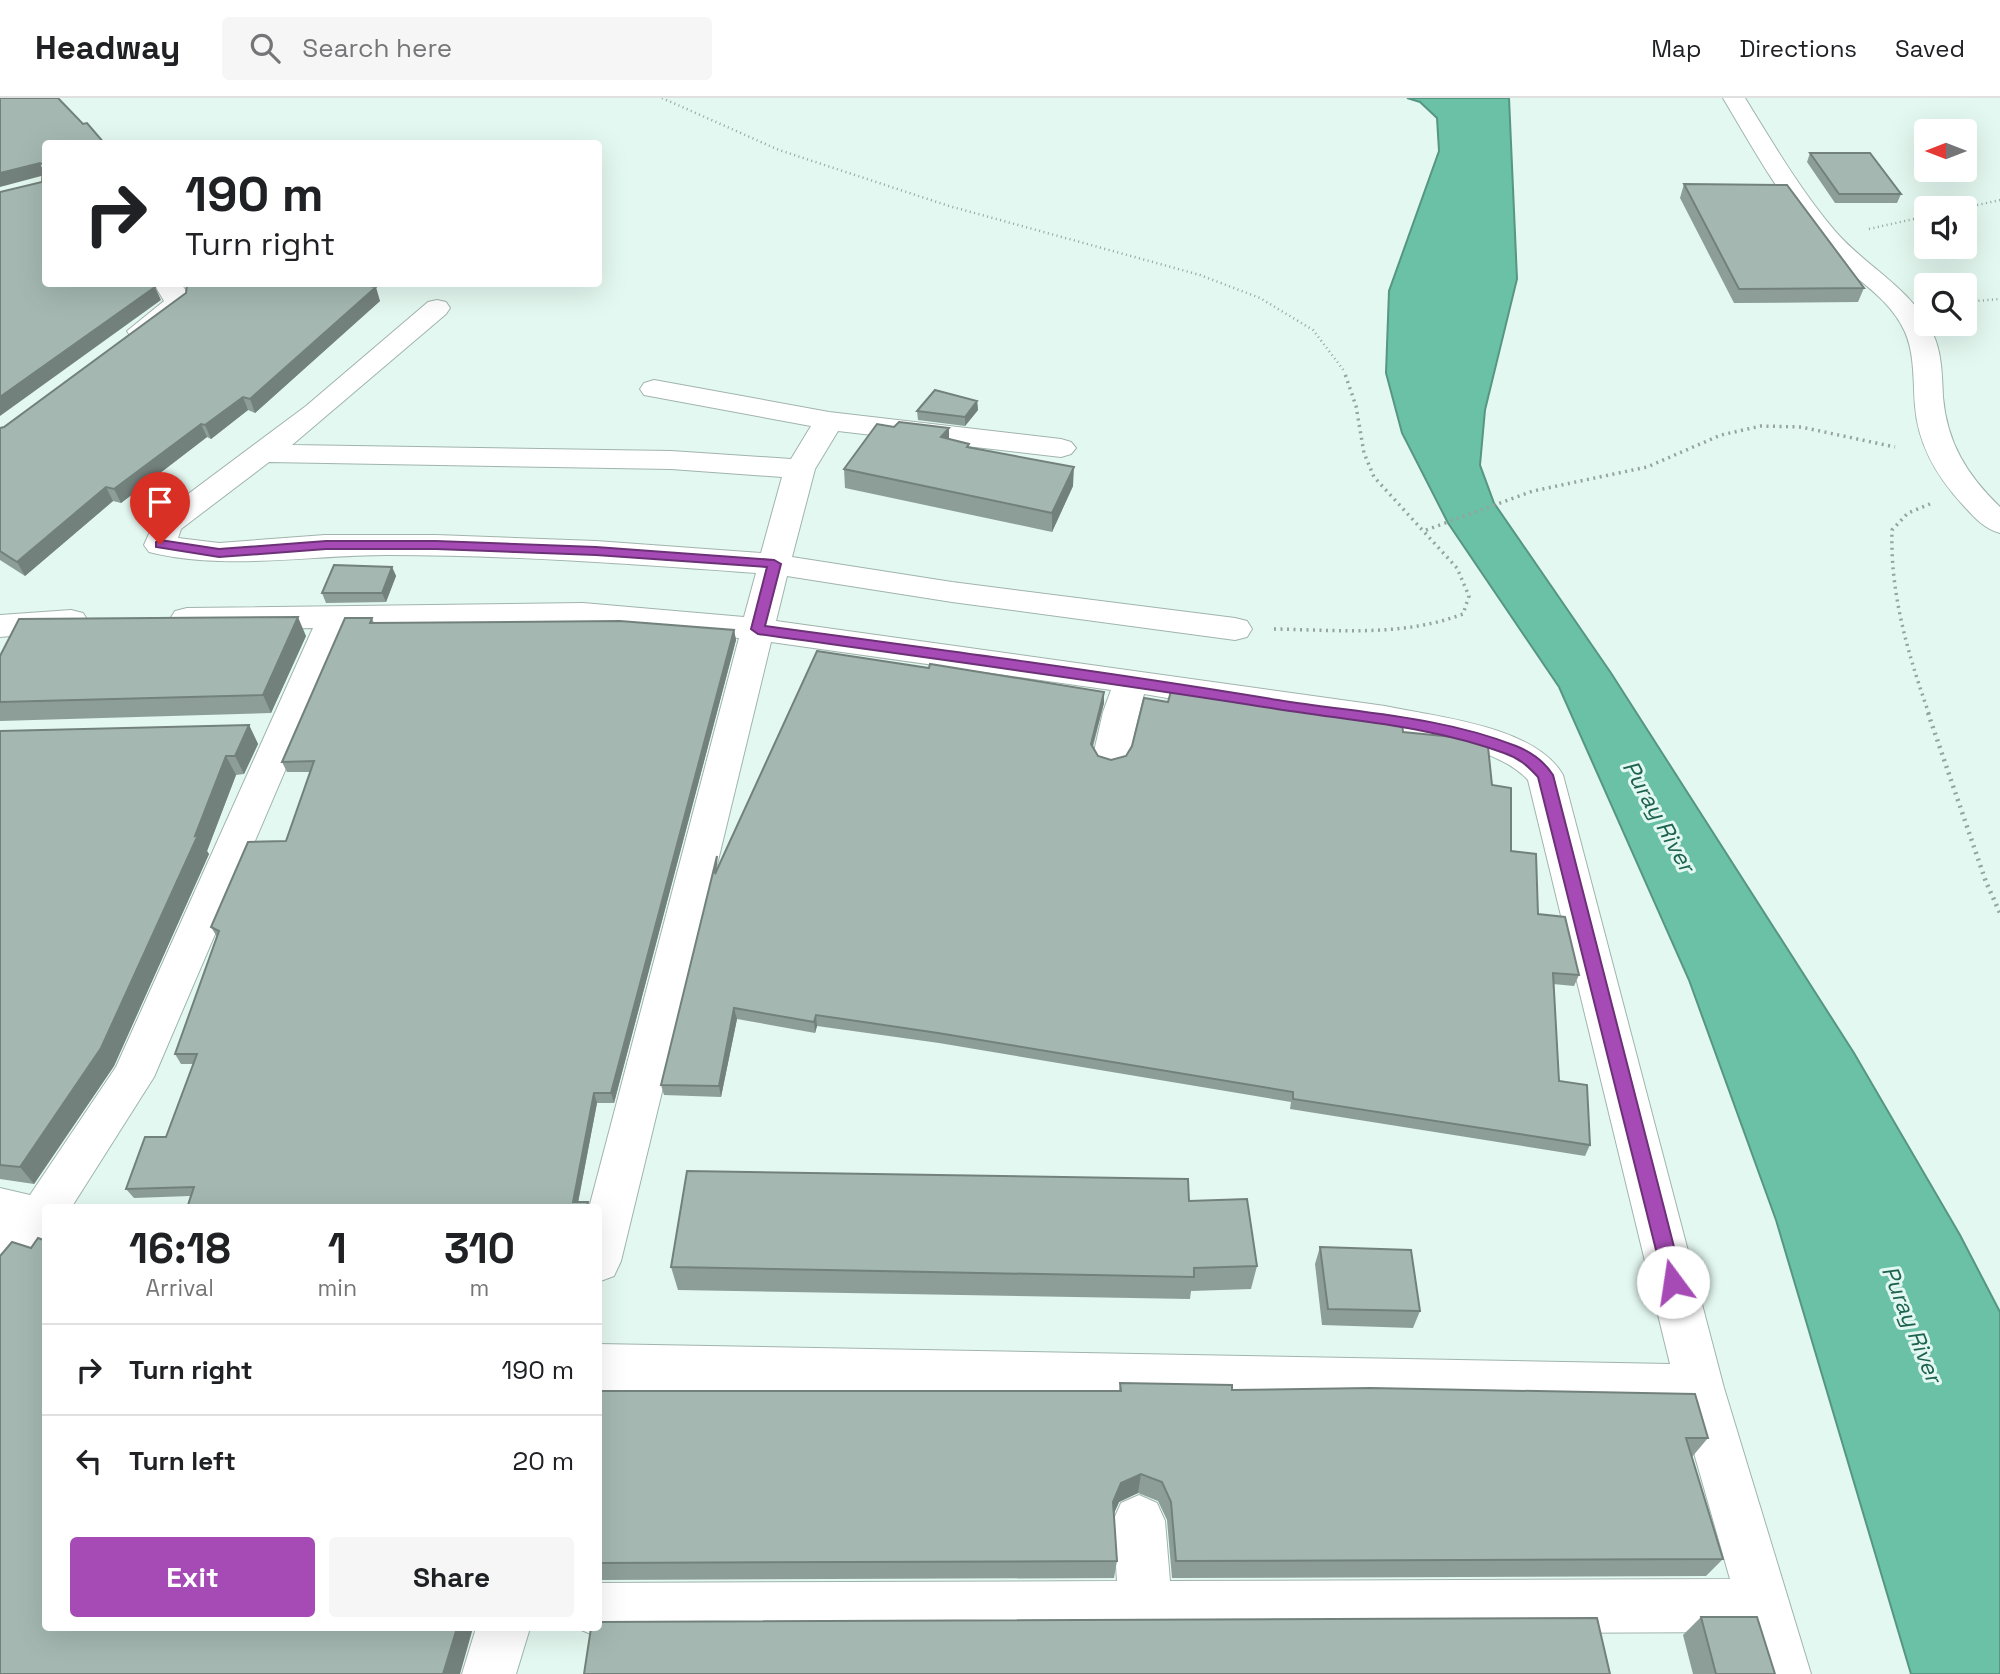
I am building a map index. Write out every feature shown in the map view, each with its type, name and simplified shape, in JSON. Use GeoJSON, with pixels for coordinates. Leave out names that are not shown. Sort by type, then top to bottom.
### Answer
{"type":"FeatureCollection","features":[{"type":"Feature","properties":{"kind":"street"},"geometry":{"type":"LineString","coordinates":[[1734,98],[1827,238],[1883,283],[1905,306],[1920,336],[1929,377],[1931,421],[1942,458],[1969,495],[2000,524]]}},
{"type":"Feature","properties":{"kind":"street"},"geometry":{"type":"LineString","coordinates":[[121,345],[177,304],[177,296],[170,287]]}},
{"type":"Feature","properties":{"kind":"street"},"geometry":{"type":"LineString","coordinates":[[437,309],[316,412],[167,525],[160,544],[219,553],[326,545],[436,545],[584,551],[774,564],[952,592],[1235,629]]}},
{"type":"Feature","properties":{"kind":"street"},"geometry":{"type":"LineString","coordinates":[[654,389],[829,421],[1061,448]]}},
{"type":"Feature","properties":{"kind":"street"},"geometry":{"type":"LineString","coordinates":[[602,1245],[774,564],[800,470],[829,421]]}},
{"type":"Feature","properties":{"kind":"street"},"geometry":{"type":"LineString","coordinates":[[261,453],[671,460],[800,470]]}},
{"type":"Feature","properties":{"kind":"street"},"geometry":{"type":"LineString","coordinates":[[160,619],[583,614],[758,629],[1132,681],[1320,712],[1385,718],[1468,736],[1512,750],[1531,760],[1545,775],[1700,1388],[1784,1674]]}},
{"type":"Feature","properties":{"kind":"street"},"geometry":{"type":"LineString","coordinates":[[0,1262],[132,1077],[283,728],[335,615]]}},
{"type":"Feature","properties":{"kind":"street"},"geometry":{"type":"LineString","coordinates":[[0,626],[12,622],[106,620]]}},
{"type":"Feature","properties":{"kind":"street"},"geometry":{"type":"LineString","coordinates":[[1111,756],[1121,712],[1132,681]]}},
{"type":"Feature","properties":{"kind":"street"},"geometry":{"type":"LineString","coordinates":[[244,729],[283,728]]}},
{"type":"Feature","properties":{"kind":"street"},"geometry":{"type":"LineString","coordinates":[[602,1367],[1700,1388]]}},
{"type":"Feature","properties":{"kind":"street"},"geometry":{"type":"LineString","coordinates":[[1139,1521],[1146,1608]]}},
{"type":"Feature","properties":{"kind":"street"},"geometry":{"type":"LineString","coordinates":[[602,1610],[1764,1605]]}},
{"type":"Feature","properties":{"kind":"street"},"geometry":{"type":"LineString","coordinates":[[489,1674],[502,1631]]}},
{"type":"Feature","properties":{"kind":"path"},"geometry":{"type":"LineString","coordinates":[[662,98],[792,154],[949,206],[1200,275],[1260,298],[1313,330],[1346,374],[1356,406],[1364,453],[1374,477],[1426,530],[1457,568],[1469,596],[1463,614],[1439,625],[1393,629],[1235,629]]}},
{"type":"Feature","properties":{"kind":"path"},"geometry":{"type":"LineString","coordinates":[[1977,205],[2000,200]]}},
{"type":"Feature","properties":{"kind":"path"},"geometry":{"type":"LineString","coordinates":[[1827,238],[1914,219]]}},
{"type":"Feature","properties":{"kind":"path"},"geometry":{"type":"LineString","coordinates":[[1977,301],[2000,299]]}},
{"type":"Feature","properties":{"kind":"path"},"geometry":{"type":"LineString","coordinates":[[1426,530],[1494,503],[1590,477],[1647,467],[1721,435],[1761,426],[1801,427],[1942,458]]}},
{"type":"Feature","properties":{"kind":"path"},"geometry":{"type":"LineString","coordinates":[[1969,495],[1937,502],[1908,513],[1892,530],[1891,571],[1909,656],[1986,882],[2000,912]]}},
{"type":"Feature","properties":{"kind":"water","name":"Puray River"},"geometry":{"type":"Polygon","coordinates":[[[1407,98],[1509,98],[1517,279],[1485,410],[1480,465],[1494,503],[1611,673],[1854,1053],[1960,1235],[2000,1312],[2000,1674],[1911,1674],[1776,1220],[1689,980],[1559,687],[1448,523],[1402,433],[1386,373],[1389,291],[1439,151],[1437,118],[1420,102],[1407,98]]]}},
{"type":"Feature","properties":{"kind":"building"},"geometry":{"type":"Polygon","coordinates":[[[0,98],[58,98],[83,124],[87,123],[102,140],[42,140],[42,164],[0,173],[0,98]]]}},
{"type":"Feature","properties":{"kind":"building"},"geometry":{"type":"Polygon","coordinates":[[[1810,153],[1870,153],[1901,194],[1839,194],[1810,153]]]}},
{"type":"Feature","properties":{"kind":"building"},"geometry":{"type":"Polygon","coordinates":[[[42,182],[42,287],[155,287],[0,397],[0,192],[42,182]]]}},
{"type":"Feature","properties":{"kind":"building"},"geometry":{"type":"Polygon","coordinates":[[[1684,184],[1787,185],[1864,288],[1739,289],[1684,184]]]}},
{"type":"Feature","properties":{"kind":"building"},"geometry":{"type":"Polygon","coordinates":[[[187,287],[376,287],[250,399],[243,397],[205,425],[201,424],[114,489],[106,487],[17,562],[0,551],[0,428],[186,293],[187,287]]]}},
{"type":"Feature","properties":{"kind":"building"},"geometry":{"type":"Polygon","coordinates":[[[935,390],[977,401],[965,417],[917,411],[935,390]]]}},
{"type":"Feature","properties":{"kind":"building"},"geometry":{"type":"Polygon","coordinates":[[[899,422],[949,428],[941,437],[969,444],[967,447],[1074,467],[1052,513],[844,469],[877,424],[894,427],[899,422]]]}},
{"type":"Feature","properties":{"kind":"building"},"geometry":{"type":"Polygon","coordinates":[[[334,565],[392,567],[382,593],[322,593],[334,565]]]}},
{"type":"Feature","properties":{"kind":"building"},"geometry":{"type":"Polygon","coordinates":[[[298,617],[263,695],[0,702],[0,656],[19,619],[298,617]]]}},
{"type":"Feature","properties":{"kind":"building"},"geometry":{"type":"Polygon","coordinates":[[[345,618],[372,618],[370,623],[620,621],[734,630],[611,1093],[594,1093],[573,1202],[588,1202],[587,1204],[188,1204],[194,1187],[126,1189],[145,1137],[166,1137],[197,1054],[175,1054],[219,931],[211,927],[248,842],[286,841],[314,761],[282,762],[345,618]]]}},
{"type":"Feature","properties":{"kind":"building"},"geometry":{"type":"Polygon","coordinates":[[[817,651],[929,668],[930,664],[1104,692],[1091,744],[1098,756],[1111,760],[1126,756],[1132,746],[1144,698],[1168,702],[1171,691],[1402,723],[1403,732],[1464,738],[1488,747],[1492,785],[1511,788],[1511,851],[1536,854],[1538,914],[1565,917],[1579,975],[1553,973],[1559,1081],[1587,1085],[1590,1145],[1293,1099],[1293,1092],[938,1033],[816,1015],[814,1022],[734,1008],[719,1086],[661,1085],[717,856],[715,874],[817,651]]]}},
{"type":"Feature","properties":{"kind":"building"},"geometry":{"type":"Polygon","coordinates":[[[249,725],[235,756],[226,756],[195,836],[198,835],[101,1048],[20,1167],[0,1165],[0,731],[249,725]]]}},
{"type":"Feature","properties":{"kind":"building"},"geometry":{"type":"Polygon","coordinates":[[[687,1171],[1188,1179],[1189,1201],[1247,1199],[1257,1266],[1194,1268],[1194,1277],[671,1267],[687,1171]]]}},
{"type":"Feature","properties":{"kind":"building"},"geometry":{"type":"Polygon","coordinates":[[[38,1238],[42,1240],[42,1631],[456,1631],[443,1674],[0,1674],[0,1256],[12,1242],[31,1248],[38,1238]]]}},
{"type":"Feature","properties":{"kind":"building"},"geometry":{"type":"Polygon","coordinates":[[[1320,1247],[1411,1250],[1420,1311],[1328,1309],[1320,1247]]]}},
{"type":"Feature","properties":{"kind":"building"},"geometry":{"type":"Polygon","coordinates":[[[1120,1383],[1232,1385],[1232,1390],[1370,1388],[1695,1394],[1708,1438],[1686,1438],[1723,1559],[1176,1561],[1171,1502],[1162,1482],[1141,1474],[1121,1483],[1113,1502],[1117,1561],[602,1563],[602,1391],[1121,1391],[1120,1383]]]}},
{"type":"Feature","properties":{"kind":"building"},"geometry":{"type":"Polygon","coordinates":[[[1701,1617],[1757,1617],[1775,1674],[1716,1674],[1701,1617]]]}},
{"type":"Feature","properties":{"kind":"building"},"geometry":{"type":"Polygon","coordinates":[[[1597,1618],[1610,1674],[584,1674],[591,1631],[602,1631],[602,1622],[1597,1618]]]}},
{"type":"Feature","properties":{"kind":"route"},"geometry":{"type":"LineString","coordinates":[[160,544],[219,553],[326,545],[436,545],[596,551],[774,564],[758,629],[1132,681],[1320,712],[1385,718],[1468,736],[1512,750],[1531,760],[1545,775],[1673,1282]]}}]}
